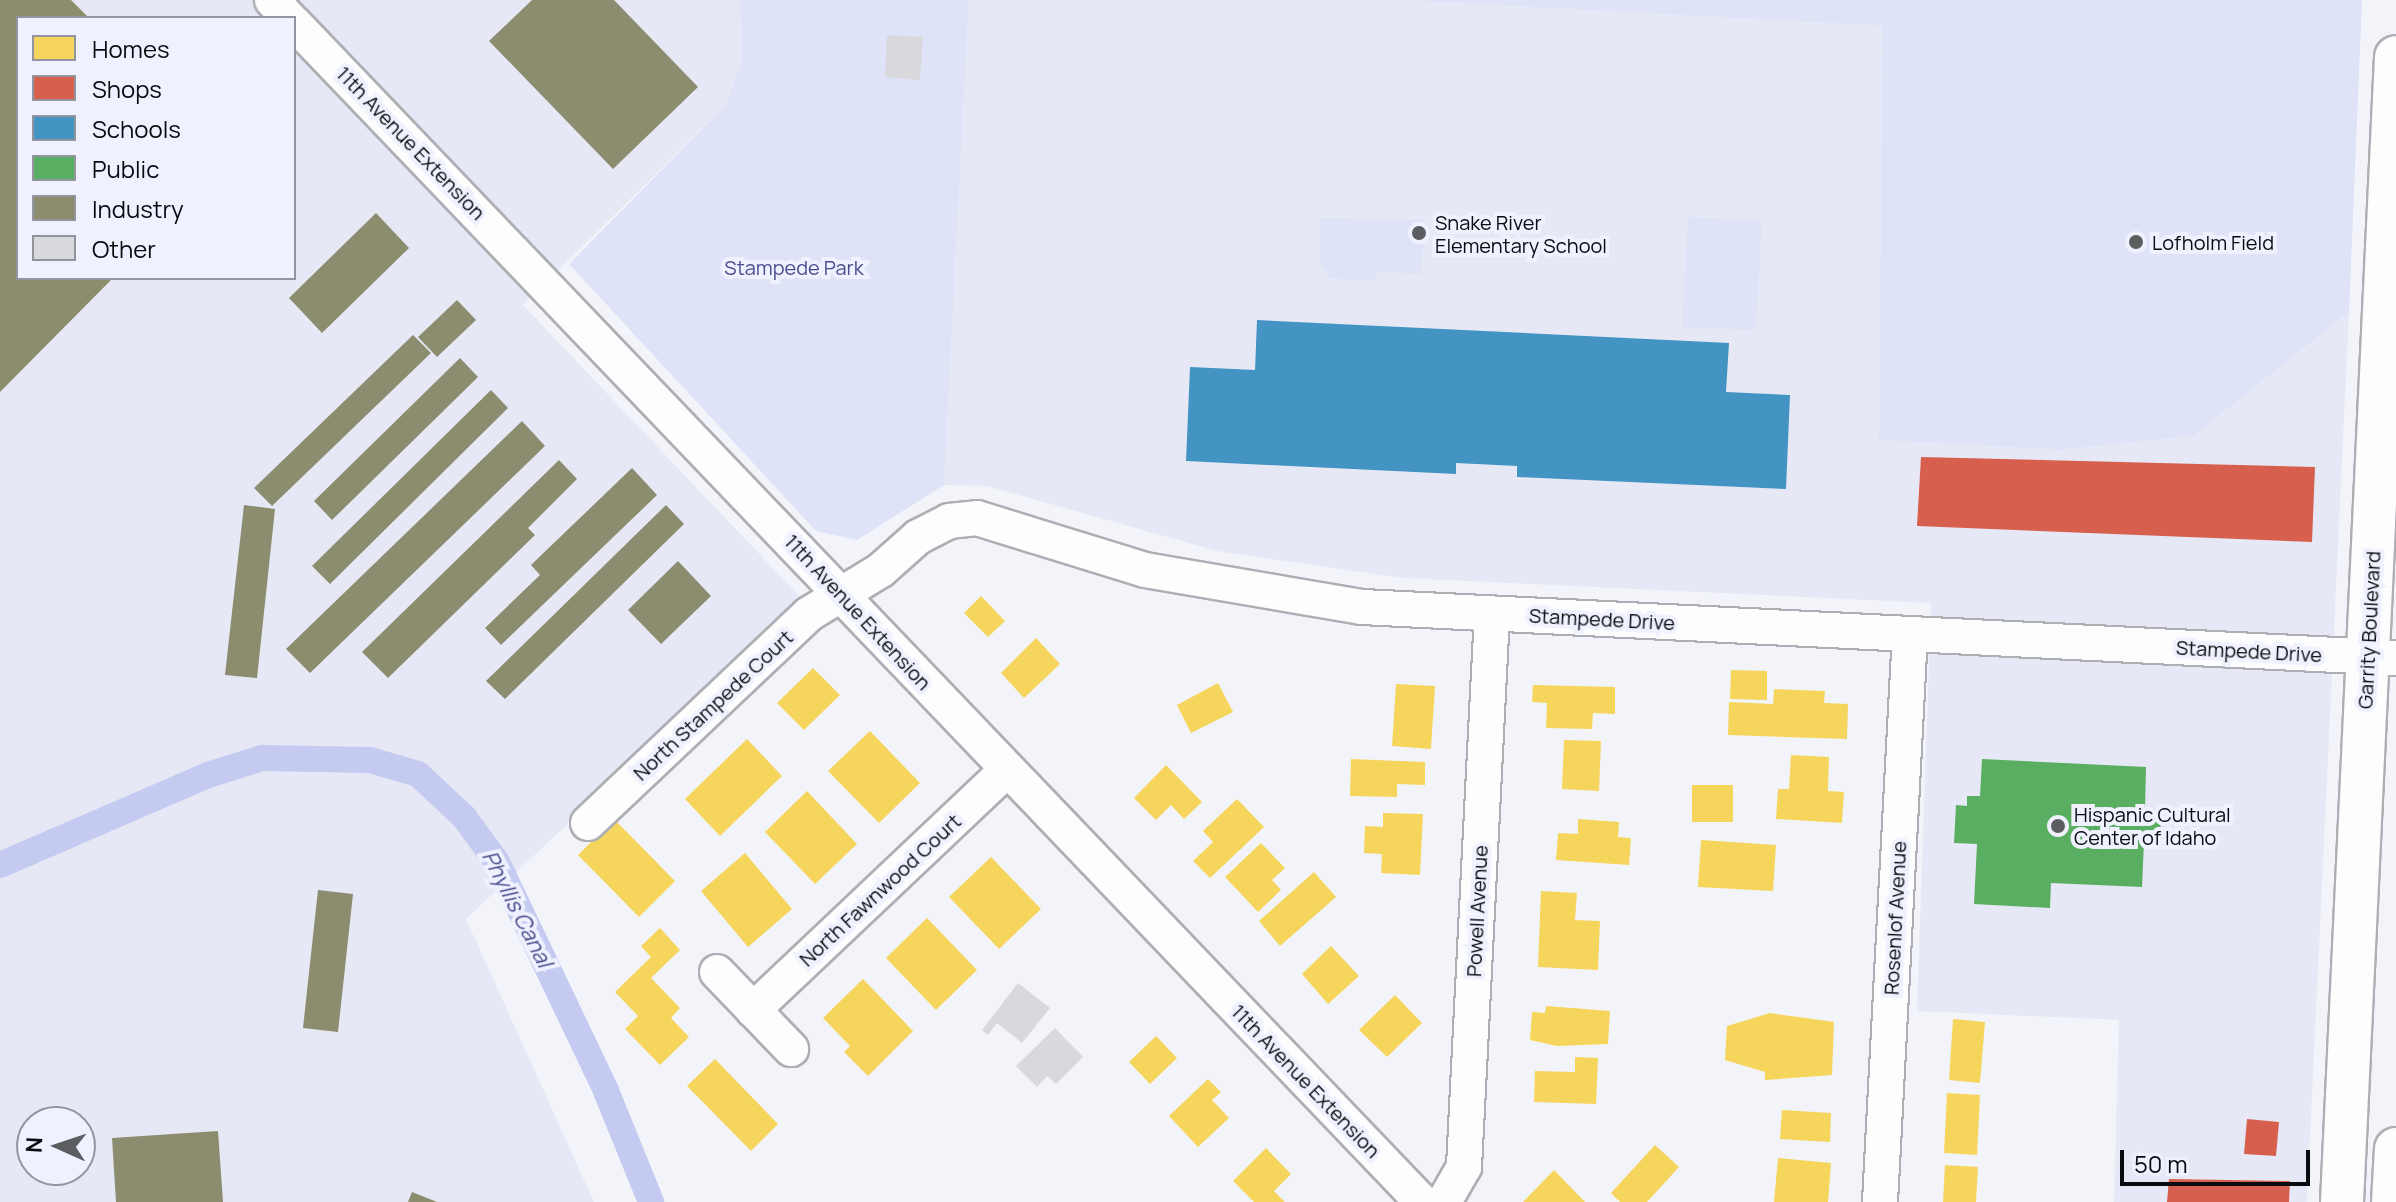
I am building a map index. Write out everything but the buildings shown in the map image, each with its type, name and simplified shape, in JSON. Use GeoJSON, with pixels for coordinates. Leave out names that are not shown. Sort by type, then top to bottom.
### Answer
{"type":"FeatureCollection","features":[{"type":"Feature","properties":{"kind":"main road","name":"Garrity Boulevard"},"geometry":{"type":"LineString","coordinates":[[2342,1202],[2382,657],[2396,57]]}},
{"type":"Feature","properties":{"kind":"main road"},"geometry":{"type":"LineString","coordinates":[[2393,1202],[2396,1149]]}},
{"type":"Feature","properties":{"kind":"street"},"geometry":{"type":"LineString","coordinates":[[272,0],[287,16]]}},
{"type":"Feature","properties":{"kind":"street","name":"11th Avenue Extension"},"geometry":{"type":"LineString","coordinates":[[296,25],[1422,1202]]}},
{"type":"Feature","properties":{"kind":"street","name":"Stampede Drive"},"geometry":{"type":"LineString","coordinates":[[842,593],[881,570],[918,537],[949,521],[977,518],[1145,570],[1245,590],[1362,607],[2382,657]]}},
{"type":"Feature","properties":{"kind":"street","name":"North Stampede Court"},"geometry":{"type":"LineString","coordinates":[[588,823],[809,614],[842,593]]}},
{"type":"Feature","properties":{"kind":"street","name":"Powell Avenue"},"geometry":{"type":"LineString","coordinates":[[1444,1202],[1464,1167],[1492,614]]}},
{"type":"Feature","properties":{"kind":"street","name":"Rosenlof Avenue"},"geometry":{"type":"LineString","coordinates":[[1880,1202],[1910,634]]}},
{"type":"Feature","properties":{"kind":"street","name":"North Fawnwood Court"},"geometry":{"type":"LineString","coordinates":[[753,1010],[1007,770]]}},
{"type":"Feature","properties":{"kind":"street"},"geometry":{"type":"LineString","coordinates":[[717,972],[791,1049]]}},
{"type":"Feature","properties":{"kind":"shaded area"},"geometry":{"type":"Polygon","coordinates":[[[0,0],[740,0],[741,62],[726,105],[523,305],[805,602],[466,919],[594,1202],[0,1202],[0,0]]]}},
{"type":"Feature","properties":{"kind":"shaded area","name":"Snake River Elementary School"},"geometry":{"type":"Polygon","coordinates":[[[969,0],[1399,0],[1882,26],[1879,440],[2060,450],[2194,436],[2349,312],[2307,1202],[2114,1202],[2119,1020],[1917,1011],[1931,603],[1402,578],[1217,551],[987,486],[944,485],[969,0]]]}},
{"type":"Feature","properties":{"kind":"green space","name":"Stampede Park"},"geometry":{"type":"Polygon","coordinates":[[[740,0],[969,0],[944,485],[857,540],[816,531],[569,264],[726,105],[741,62],[740,0]]]}},
{"type":"Feature","properties":{"kind":"green space","name":"Lofholm Field"},"geometry":{"type":"Polygon","coordinates":[[[1399,0],[2362,0],[2349,312],[2194,436],[2060,450],[1879,440],[1882,26],[1399,0]]]}},
{"type":"Feature","properties":{"kind":"green space"},"geometry":{"type":"Polygon","coordinates":[[[1688,217],[1762,221],[1756,330],[1682,327],[1688,217]]]}},
{"type":"Feature","properties":{"kind":"green space"},"geometry":{"type":"Polygon","coordinates":[[[1320,218],[1424,220],[1421,274],[1378,272],[1374,281],[1329,278],[1320,264],[1320,218]]]}},
{"type":"Feature","properties":{"kind":"waterway","name":"Phyllis Canal"},"geometry":{"type":"LineString","coordinates":[[0,865],[208,775],[262,758],[370,760],[418,774],[464,817],[497,862],[606,1091],[651,1202]]}},
{"type":"Feature","properties":{"kind":"place","name":"Snake River Elementary School"},"geometry":{"type":"Point","coordinates":[1419,233]}},
{"type":"Feature","properties":{"kind":"place","name":"Lofholm Field"},"geometry":{"type":"Point","coordinates":[2136,242]}},
{"type":"Feature","properties":{"kind":"place","name":"Hispanic Cultural Center of Idaho"},"geometry":{"type":"Point","coordinates":[2058,826]}}]}
